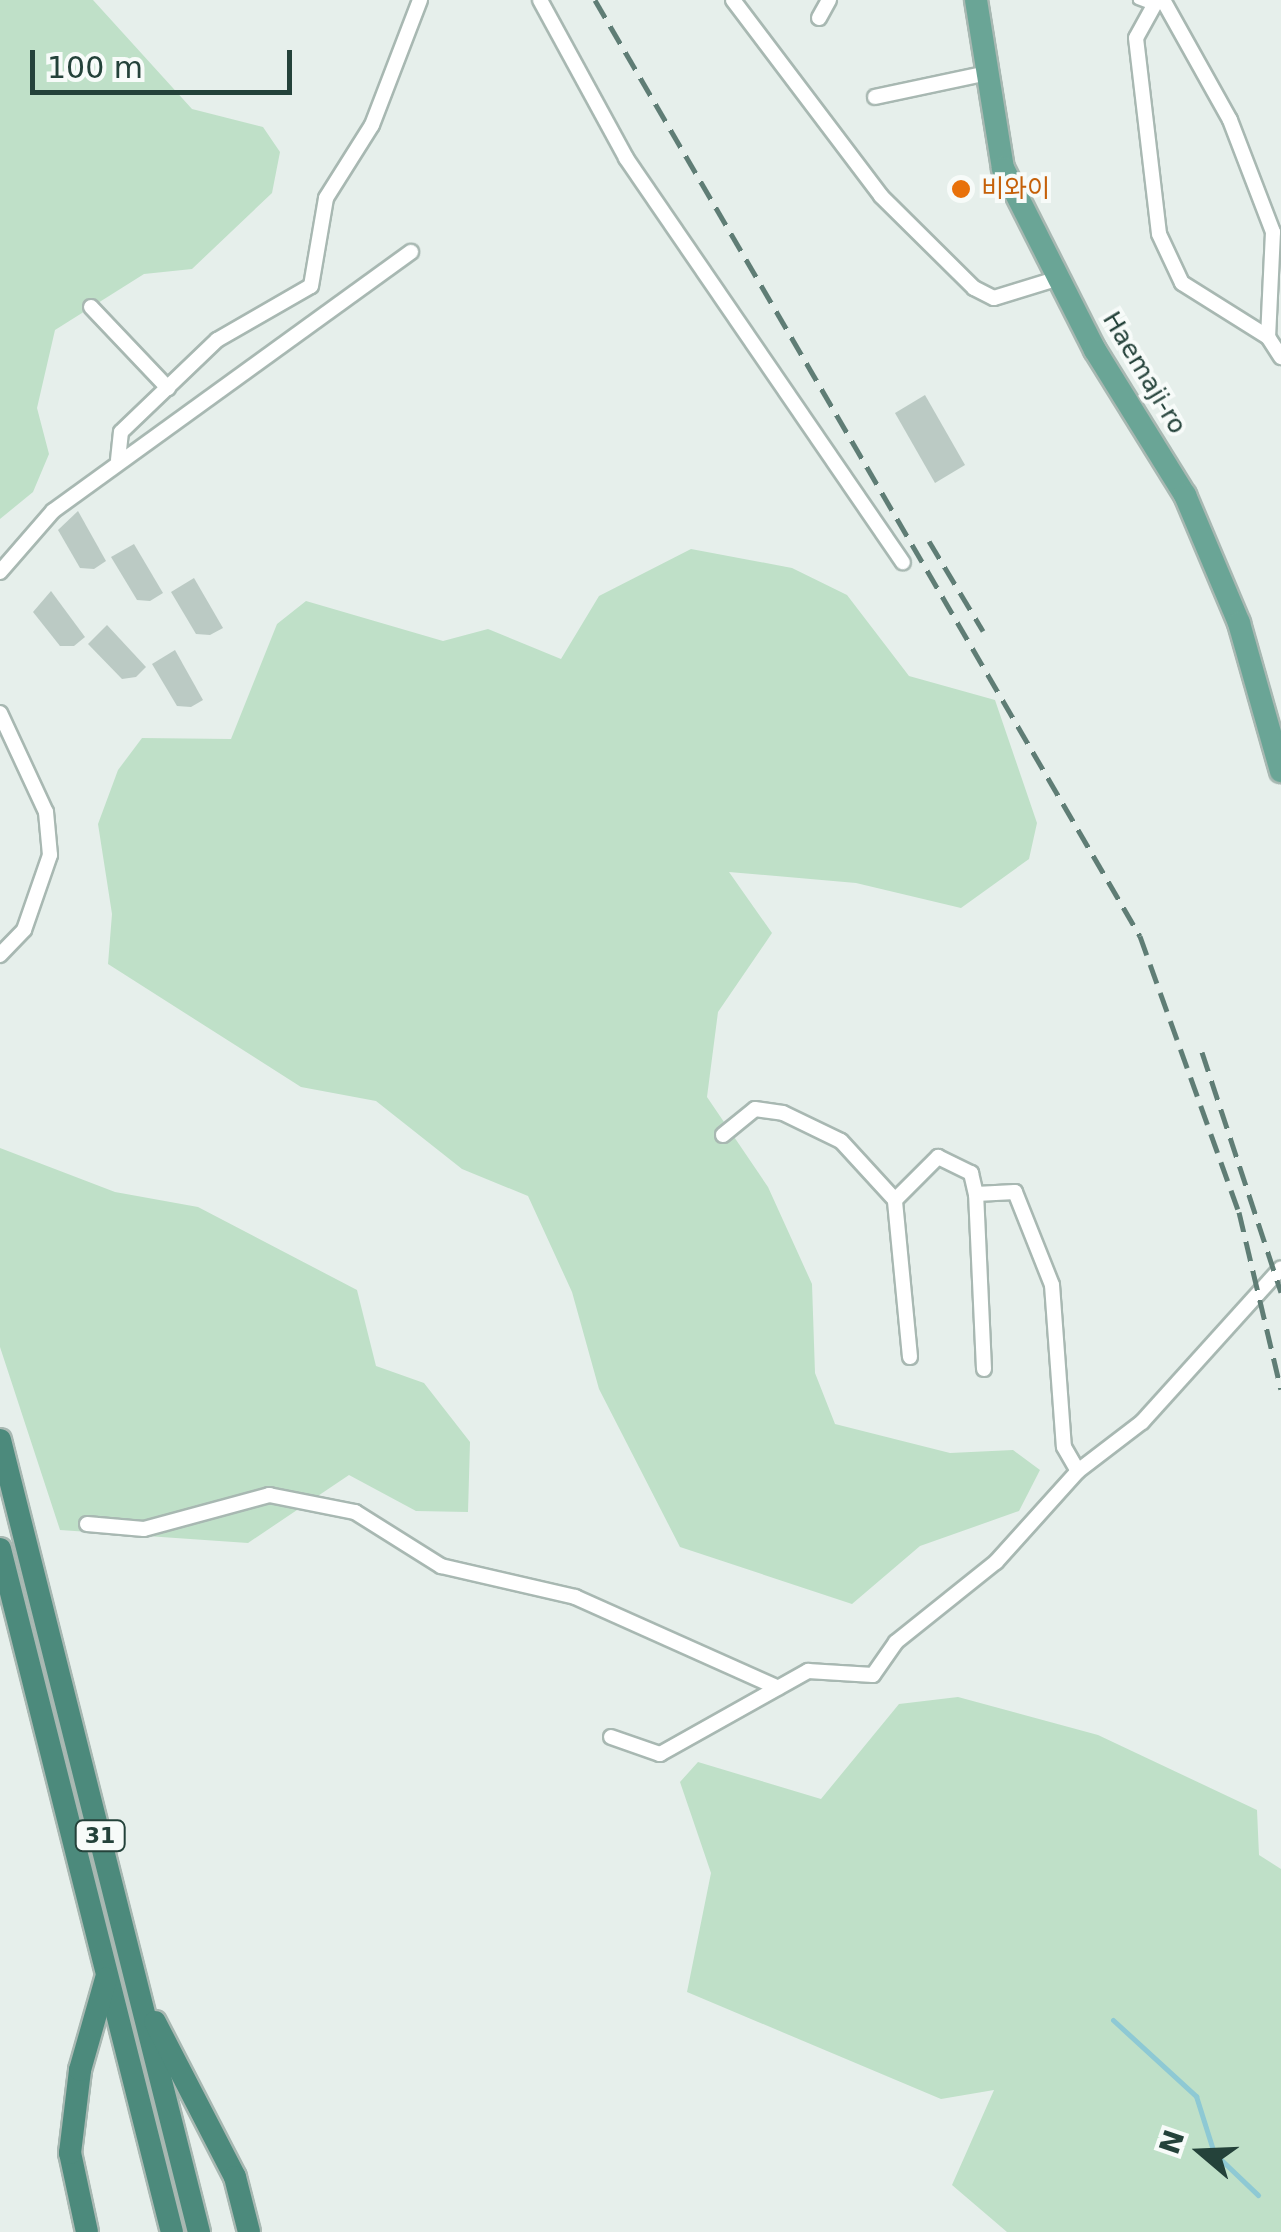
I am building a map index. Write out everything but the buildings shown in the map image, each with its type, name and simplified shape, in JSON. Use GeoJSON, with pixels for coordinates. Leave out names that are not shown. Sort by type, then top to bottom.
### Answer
{"type":"FeatureCollection","features":[{"type":"Feature","properties":{"kind":"highway","name":"31"},"geometry":{"type":"LineString","coordinates":[[0,1440],[199,2232]]}},
{"type":"Feature","properties":{"kind":"highway","name":"31"},"geometry":{"type":"LineString","coordinates":[[0,1549],[172,2232]]}},
{"type":"Feature","properties":{"kind":"highway"},"geometry":{"type":"LineString","coordinates":[[86,2232],[70,2153],[80,2070],[107,1976]]}},
{"type":"Feature","properties":{"kind":"highway"},"geometry":{"type":"LineString","coordinates":[[139,1991],[235,2177],[248,2232]]}},
{"type":"Feature","properties":{"kind":"main road","name":"Haemaji-ro"},"geometry":{"type":"LineString","coordinates":[[976,0],[1004,168],[1059,278],[1185,496],[1239,623],[1281,771]]}},
{"type":"Feature","properties":{"kind":"street"},"geometry":{"type":"LineString","coordinates":[[118,460],[121,432],[217,340],[310,286],[326,198],[372,126],[420,0]]}},
{"type":"Feature","properties":{"kind":"street"},"geometry":{"type":"LineString","coordinates":[[540,0],[626,158],[903,562]]}},
{"type":"Feature","properties":{"kind":"street"},"geometry":{"type":"LineString","coordinates":[[733,0],[882,196],[974,288],[994,298],[1059,278]]}},
{"type":"Feature","properties":{"kind":"street"},"geometry":{"type":"LineString","coordinates":[[818,18],[829,0]]}},
{"type":"Feature","properties":{"kind":"street"},"geometry":{"type":"LineString","coordinates":[[1268,337],[1273,232],[1230,120],[1158,2],[1136,38],[1159,234],[1182,283],[1268,337],[1281,357]]}},
{"type":"Feature","properties":{"kind":"street"},"geometry":{"type":"LineString","coordinates":[[875,97],[988,73]]}},
{"type":"Feature","properties":{"kind":"street"},"geometry":{"type":"LineString","coordinates":[[0,572],[27,532],[118,460],[410,252]]}},
{"type":"Feature","properties":{"kind":"street"},"geometry":{"type":"LineString","coordinates":[[91,308],[168,388]]}},
{"type":"Feature","properties":{"kind":"street"},"geometry":{"type":"LineString","coordinates":[[0,713],[46,812],[50,856],[24,930],[0,954]]}},
{"type":"Feature","properties":{"kind":"street"},"geometry":{"type":"LineString","coordinates":[[723,1135],[755,1109],[783,1112],[841,1140],[895,1200],[910,1356]]}},
{"type":"Feature","properties":{"kind":"street"},"geometry":{"type":"LineString","coordinates":[[895,1200],[938,1157],[970,1173],[976,1194],[984,1370]]}},
{"type":"Feature","properties":{"kind":"street"},"geometry":{"type":"LineString","coordinates":[[976,1194],[1015,1192],[1024,1204],[1029,1246],[1052,1285],[1064,1448],[1078,1471]]}},
{"type":"Feature","properties":{"kind":"street"},"geometry":{"type":"LineString","coordinates":[[611,1736],[660,1754],[808,1672],[873,1674],[896,1642],[996,1562],[1078,1471],[1166,1398],[1281,1268]]}},
{"type":"Feature","properties":{"kind":"street"},"geometry":{"type":"LineString","coordinates":[[87,1524],[144,1529],[269,1495],[355,1512],[441,1566],[575,1597],[778,1688]]}},
{"type":"Feature","properties":{"kind":"lane"},"geometry":{"type":"LineString","coordinates":[[1138,0],[1158,2]]}},
{"type":"Feature","properties":{"kind":"green space"},"geometry":{"type":"Polygon","coordinates":[[[0,0],[93,0],[192,109],[263,127],[280,152],[272,193],[192,269],[144,274],[55,330],[37,408],[49,454],[33,492],[0,519],[0,0]]]}},
{"type":"Feature","properties":{"kind":"green space"},"geometry":{"type":"Polygon","coordinates":[[[691,549],[792,568],[847,595],[909,676],[995,700],[1037,823],[1029,859],[961,908],[856,883],[729,872],[772,933],[718,1012],[707,1097],[768,1187],[812,1284],[815,1373],[835,1424],[950,1453],[1013,1450],[1040,1470],[1019,1511],[920,1546],[852,1604],[680,1547],[599,1389],[572,1292],[528,1196],[462,1169],[376,1101],[301,1087],[108,964],[112,914],[98,824],[118,770],[142,738],[231,739],[277,624],[306,601],[443,641],[488,629],[561,659],[599,596],[691,549]]]}},
{"type":"Feature","properties":{"kind":"green space"},"geometry":{"type":"Polygon","coordinates":[[[0,1148],[115,1192],[198,1207],[357,1290],[376,1366],[424,1383],[470,1442],[468,1512],[416,1511],[349,1475],[248,1543],[60,1530],[0,1347],[0,1148]]]}},
{"type":"Feature","properties":{"kind":"green space"},"geometry":{"type":"Polygon","coordinates":[[[958,1697],[1098,1735],[1257,1810],[1259,1855],[1281,1869],[1281,2232],[1007,2232],[952,2185],[994,2090],[941,2099],[687,1992],[711,1873],[680,1782],[698,1762],[821,1799],[899,1704],[958,1697]]]}},
{"type":"Feature","properties":{"kind":"waterway"},"geometry":{"type":"LineString","coordinates":[[1113,2020],[1196,2096],[1214,2153],[1258,2195]]}},
{"type":"Feature","properties":{"kind":"railway"},"geometry":{"type":"LineString","coordinates":[[595,0],[1140,936],[1239,1212],[1281,1389]]}},
{"type":"Feature","properties":{"kind":"railway"},"geometry":{"type":"LineString","coordinates":[[929,541],[983,631]]}},
{"type":"Feature","properties":{"kind":"railway"},"geometry":{"type":"LineString","coordinates":[[1202,1052],[1281,1292]]}},
{"type":"Feature","properties":{"kind":"place","name":"비와이"},"geometry":{"type":"Point","coordinates":[961,189]}}]}
